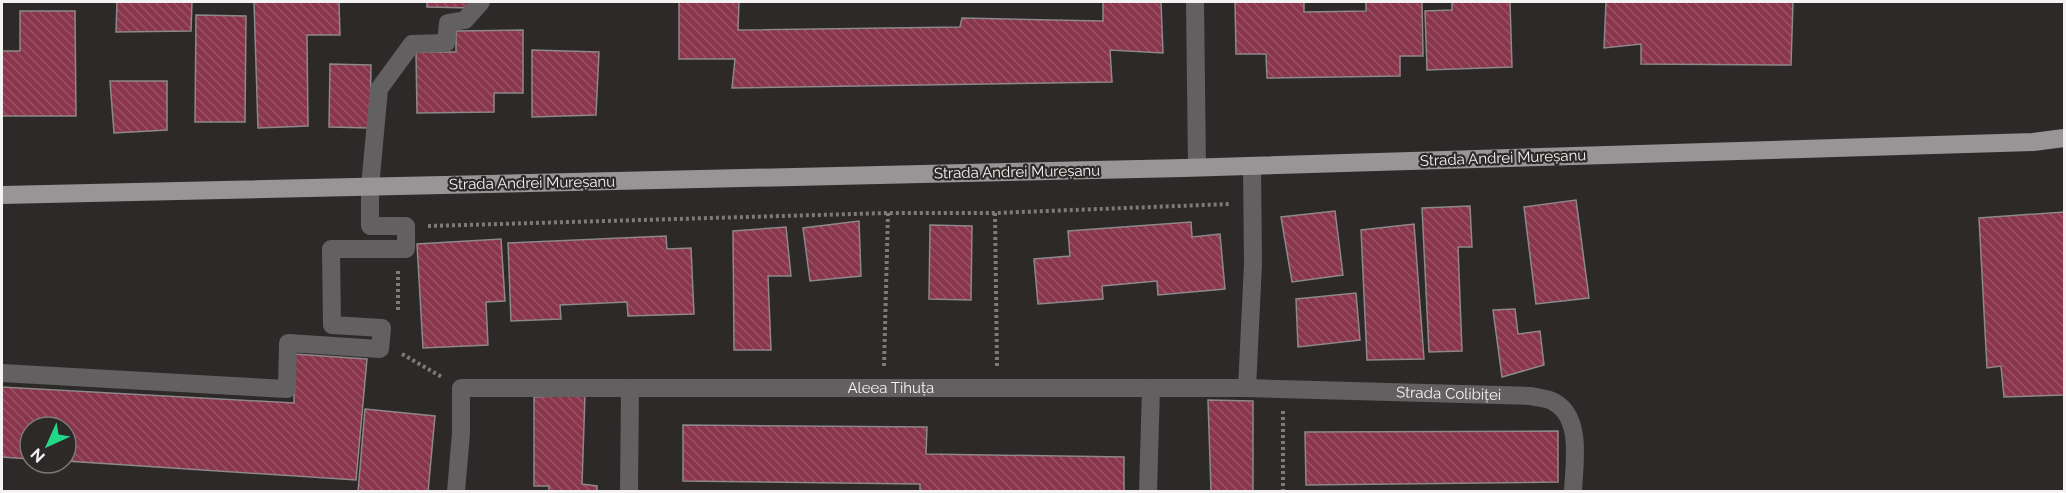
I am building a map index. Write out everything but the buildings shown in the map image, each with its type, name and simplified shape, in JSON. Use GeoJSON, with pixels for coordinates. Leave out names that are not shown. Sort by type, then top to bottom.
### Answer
{"type":"FeatureCollection","features":[{"type":"Feature","properties":{"kind":"main road","name":"Strada Andrei Mureșanu"},"geometry":{"type":"LineString","coordinates":[[2,195],[1197,167],[2033,142],[2064,138]]}},
{"type":"Feature","properties":{"kind":"main road","name":"Strada Andrei Mureșanu"},"geometry":{"type":"LineString","coordinates":[[2033,142],[2064,147]]}},
{"type":"Feature","properties":{"kind":"street"},"geometry":{"type":"LineString","coordinates":[[2,373],[287,389],[288,343],[380,349],[382,328],[332,325],[331,249],[406,249],[406,226],[370,226],[370,187],[379,89],[412,44],[446,43],[448,24],[465,20],[481,2]]}},
{"type":"Feature","properties":{"kind":"street"},"geometry":{"type":"LineString","coordinates":[[1196,2],[1197,167]]}},
{"type":"Feature","properties":{"kind":"street"},"geometry":{"type":"LineString","coordinates":[[1247,388],[1253,264],[1252,165]]}},
{"type":"Feature","properties":{"kind":"street"},"geometry":{"type":"LineString","coordinates":[[456,492],[461,433],[461,388]]}},
{"type":"Feature","properties":{"kind":"street","name":"Aleea Tihuța"},"geometry":{"type":"LineString","coordinates":[[461,388],[1247,388]]}},
{"type":"Feature","properties":{"kind":"street"},"geometry":{"type":"LineString","coordinates":[[1148,492],[1151,388]]}},
{"type":"Feature","properties":{"kind":"street","name":"Strada Colibiței"},"geometry":{"type":"LineString","coordinates":[[1247,388],[1531,396],[1554,401],[1565,411],[1574,427],[1573,492]]}},
{"type":"Feature","properties":{"kind":"street"},"geometry":{"type":"LineString","coordinates":[[629,492],[630,389]]}},
{"type":"Feature","properties":{"kind":"path"},"geometry":{"type":"LineString","coordinates":[[406,226],[888,213],[995,213],[1252,204]]}},
{"type":"Feature","properties":{"kind":"path"},"geometry":{"type":"LineString","coordinates":[[884,388],[888,213]]}},
{"type":"Feature","properties":{"kind":"path"},"geometry":{"type":"LineString","coordinates":[[995,213],[998,388]]}},
{"type":"Feature","properties":{"kind":"path"},"geometry":{"type":"LineString","coordinates":[[398,249],[398,317]]}},
{"type":"Feature","properties":{"kind":"path"},"geometry":{"type":"LineString","coordinates":[[381,341],[461,388]]}},
{"type":"Feature","properties":{"kind":"path"},"geometry":{"type":"LineString","coordinates":[[1283,390],[1283,492]]}}]}
